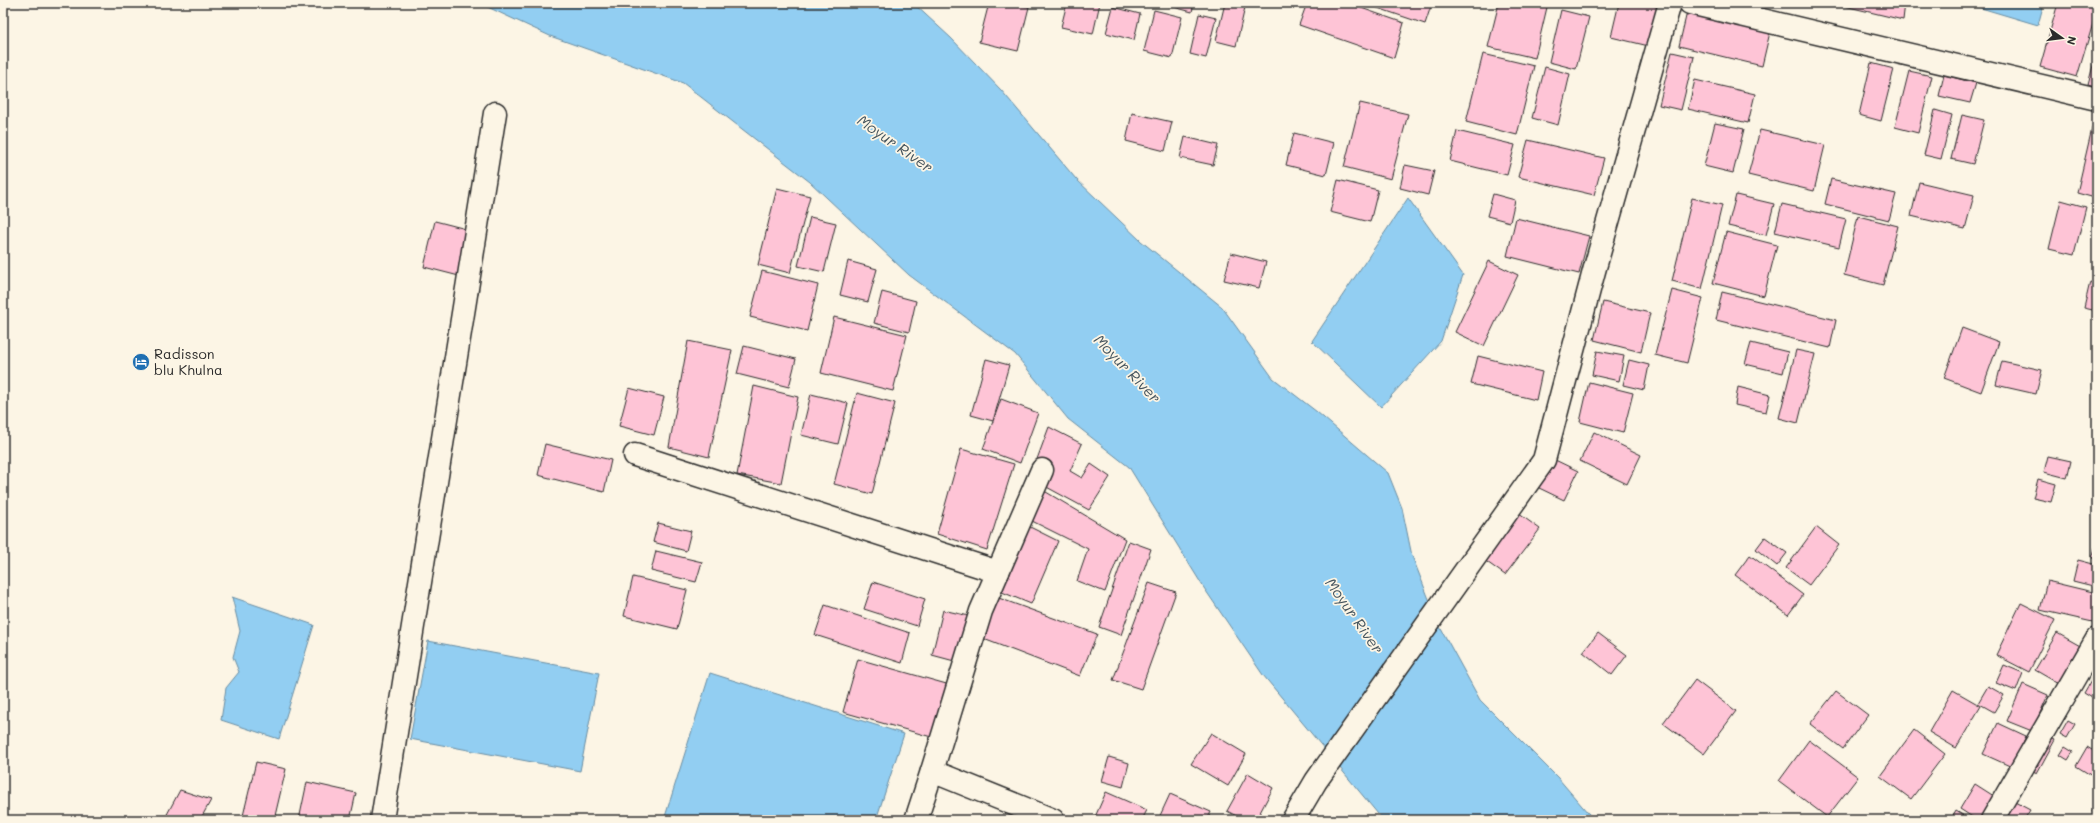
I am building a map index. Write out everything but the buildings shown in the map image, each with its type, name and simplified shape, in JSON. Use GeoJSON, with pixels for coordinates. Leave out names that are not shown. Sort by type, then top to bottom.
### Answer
{"type":"FeatureCollection","features":[{"type":"Feature","properties":{"kind":"street"},"geometry":{"type":"LineString","coordinates":[[1293,820],[1316,781],[1544,460],[1594,271],[1670,3]]}},
{"type":"Feature","properties":{"kind":"street"},"geometry":{"type":"LineString","coordinates":[[1690,3],[2097,100]]}},
{"type":"Feature","properties":{"kind":"street"},"geometry":{"type":"LineString","coordinates":[[382,820],[495,113]]}},
{"type":"Feature","properties":{"kind":"street"},"geometry":{"type":"LineString","coordinates":[[635,455],[998,572]]}},
{"type":"Feature","properties":{"kind":"street"},"geometry":{"type":"LineString","coordinates":[[916,820],[980,610],[1042,470]]}},
{"type":"Feature","properties":{"kind":"street"},"geometry":{"type":"LineString","coordinates":[[1992,820],[2097,639]]}},
{"type":"Feature","properties":{"kind":"street"},"geometry":{"type":"LineString","coordinates":[[932,771],[1053,820]]}},
{"type":"Feature","properties":{"kind":"water","name":"Moyur River"},"geometry":{"type":"Polygon","coordinates":[[[479,3],[913,3],[951,38],[1001,90],[1076,179],[1141,241],[1222,307],[1273,378],[1317,412],[1388,473],[1402,508],[1412,556],[1440,627],[1480,700],[1558,778],[1594,820],[1383,820],[1263,675],[1204,588],[1129,467],[1068,419],[1015,354],[909,275],[810,182],[683,83],[550,36],[479,3]]]}},
{"type":"Feature","properties":{"kind":"water"},"geometry":{"type":"Polygon","coordinates":[[[1972,3],[2044,3],[2038,25],[1971,5],[1972,3]]]}},
{"type":"Feature","properties":{"kind":"water"},"geometry":{"type":"Polygon","coordinates":[[[1408,198],[1463,275],[1441,341],[1381,407],[1312,341],[1408,198]]]}},
{"type":"Feature","properties":{"kind":"water"},"geometry":{"type":"Polygon","coordinates":[[[232,597],[314,625],[279,739],[221,720],[226,688],[239,672],[233,657],[240,631],[232,597]]]}},
{"type":"Feature","properties":{"kind":"water"},"geometry":{"type":"Polygon","coordinates":[[[428,641],[599,673],[580,771],[410,739],[428,641]]]}},
{"type":"Feature","properties":{"kind":"water"},"geometry":{"type":"Polygon","coordinates":[[[710,673],[904,734],[876,820],[664,820],[710,673]]]}},
{"type":"Feature","properties":{"kind":"place","name":"Radisson blu Khulna"},"geometry":{"type":"Point","coordinates":[141,362]}}]}
